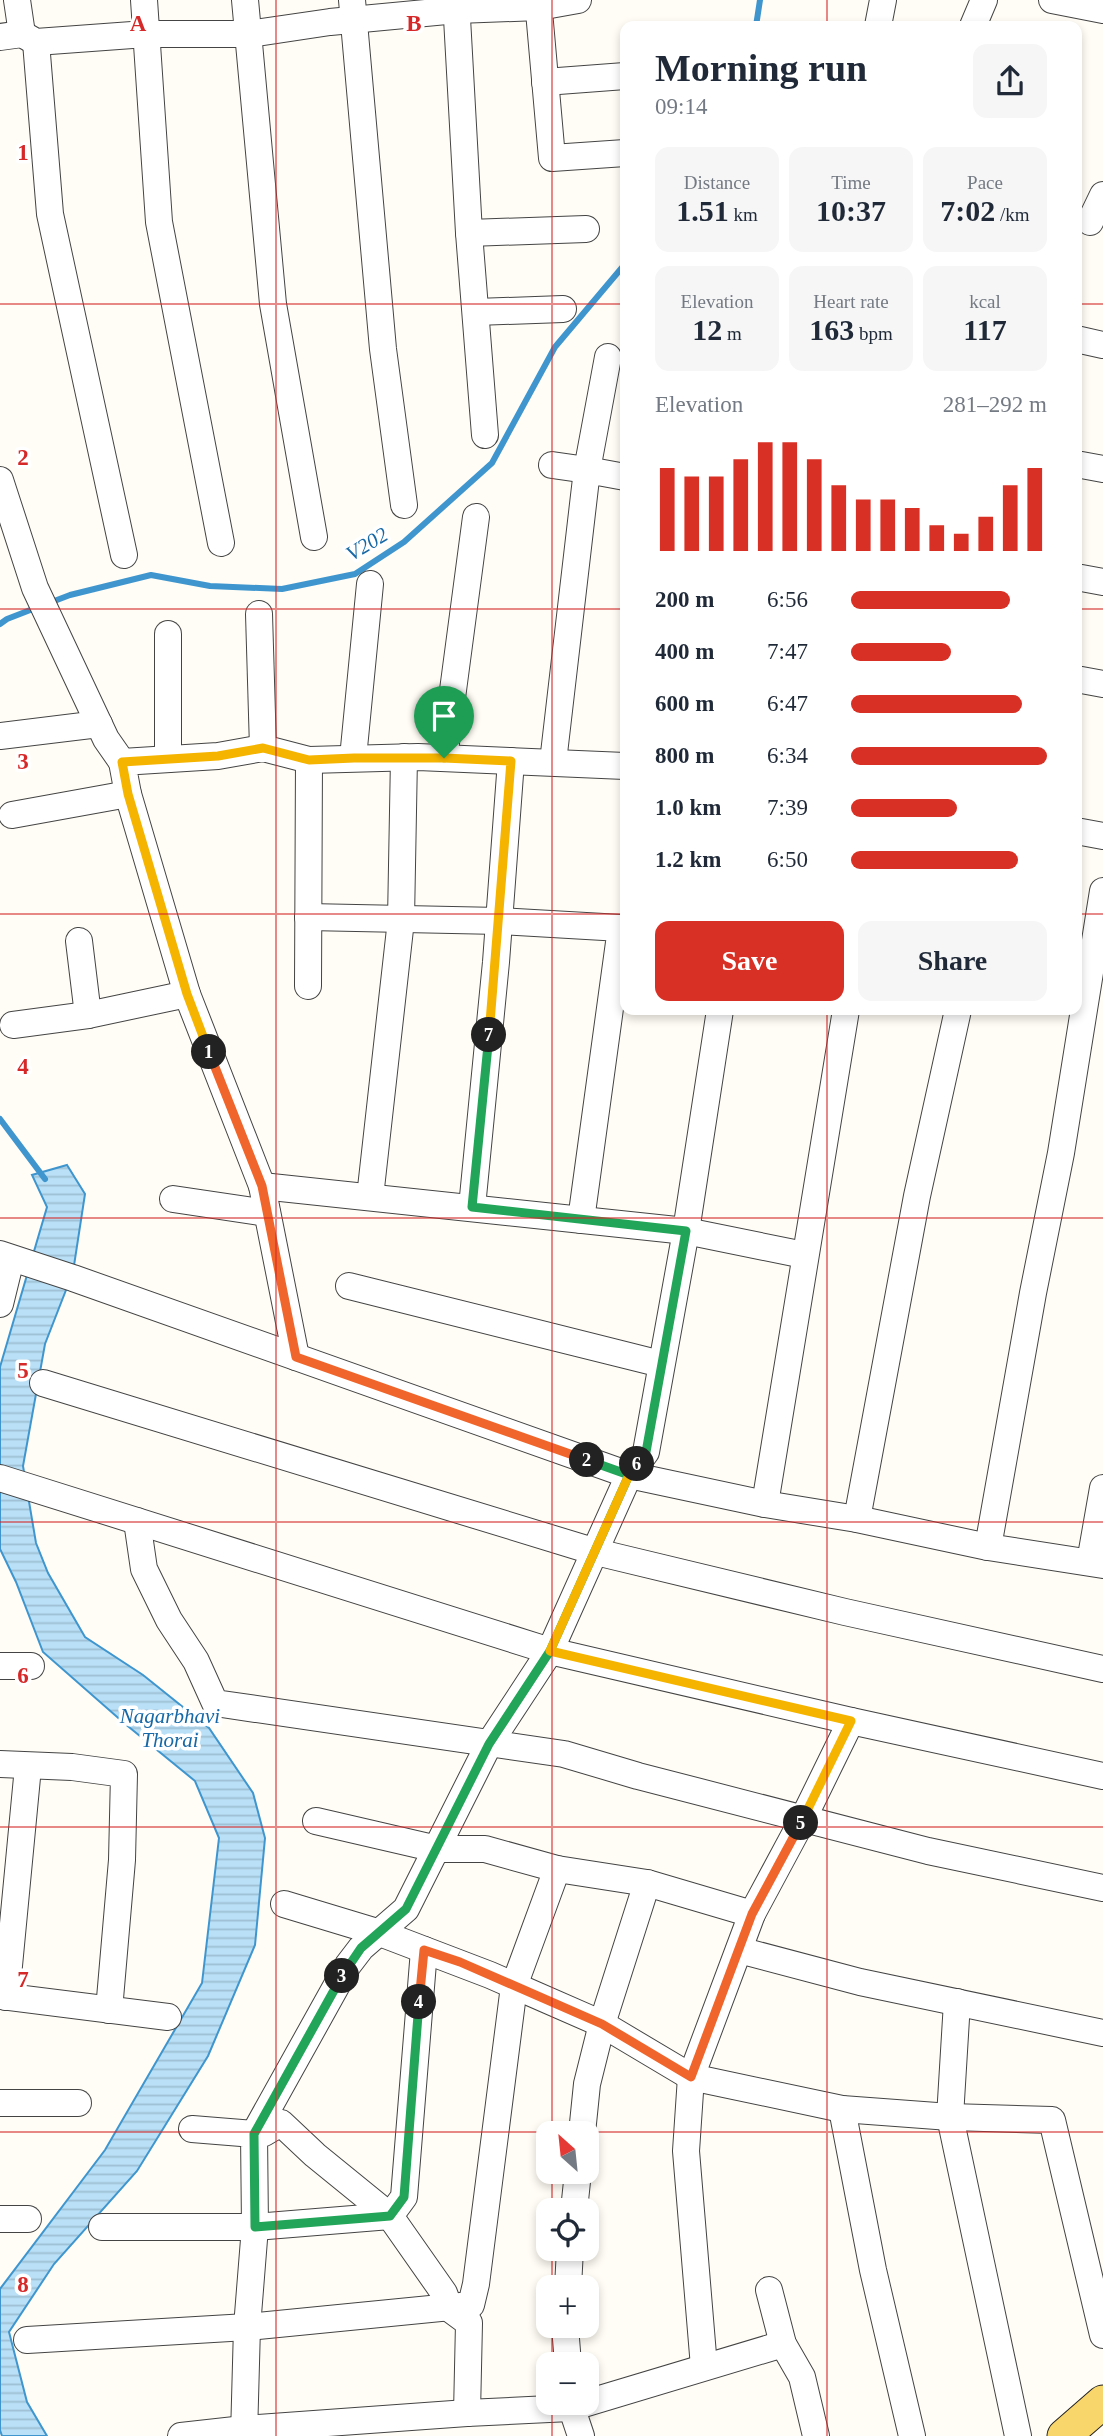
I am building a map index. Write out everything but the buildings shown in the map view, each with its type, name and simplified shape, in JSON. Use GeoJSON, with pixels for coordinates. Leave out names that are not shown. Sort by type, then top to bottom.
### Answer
{"type":"FeatureCollection","features":[{"type":"Feature","properties":{"kind":"main road"},"geometry":{"type":"LineString","coordinates":[[1064,2436],[1103,2402]]}},
{"type":"Feature","properties":{"kind":"street"},"geometry":{"type":"LineString","coordinates":[[17,0],[19,38],[50,214],[124,555]]}},
{"type":"Feature","properties":{"kind":"street"},"geometry":{"type":"LineString","coordinates":[[144,0],[159,222],[221,543]]}},
{"type":"Feature","properties":{"kind":"street"},"geometry":{"type":"LineString","coordinates":[[245,0],[273,304],[314,537]]}},
{"type":"Feature","properties":{"kind":"street"},"geometry":{"type":"LineString","coordinates":[[19,38],[249,34],[353,10],[578,0]]}},
{"type":"Feature","properties":{"kind":"street"},"geometry":{"type":"LineString","coordinates":[[879,21],[883,0]]}},
{"type":"Feature","properties":{"kind":"street"},"geometry":{"type":"LineString","coordinates":[[975,21],[984,0]]}},
{"type":"Feature","properties":{"kind":"street"},"geometry":{"type":"LineString","coordinates":[[538,3],[552,158],[620,153]]}},
{"type":"Feature","properties":{"kind":"street"},"geometry":{"type":"LineString","coordinates":[[457,5],[469,233],[485,435]]}},
{"type":"Feature","properties":{"kind":"street"},"geometry":{"type":"LineString","coordinates":[[353,10],[383,349],[404,505]]}},
{"type":"Feature","properties":{"kind":"street"},"geometry":{"type":"LineString","coordinates":[[545,82],[620,76]]}},
{"type":"Feature","properties":{"kind":"street"},"geometry":{"type":"LineString","coordinates":[[1090,222],[1103,195]]}},
{"type":"Feature","properties":{"kind":"street"},"geometry":{"type":"LineString","coordinates":[[469,233],[586,229]]}},
{"type":"Feature","properties":{"kind":"street"},"geometry":{"type":"LineString","coordinates":[[476,313],[563,309]]}},
{"type":"Feature","properties":{"kind":"street"},"geometry":{"type":"LineString","coordinates":[[1082,340],[1103,345]]}},
{"type":"Feature","properties":{"kind":"street"},"geometry":{"type":"LineString","coordinates":[[553,762],[587,470],[608,357]]}},
{"type":"Feature","properties":{"kind":"street"},"geometry":{"type":"LineString","coordinates":[[552,465],[620,476]]}},
{"type":"Feature","properties":{"kind":"street"},"geometry":{"type":"LineString","coordinates":[[1082,465],[1103,469]]}},
{"type":"Feature","properties":{"kind":"street"},"geometry":{"type":"LineString","coordinates":[[0,480],[43,605],[106,739],[122,762],[128,794],[187,994],[262,1186],[296,1357]]}},
{"type":"Feature","properties":{"kind":"street"},"geometry":{"type":"LineString","coordinates":[[444,758],[476,517]]}},
{"type":"Feature","properties":{"kind":"street"},"geometry":{"type":"LineString","coordinates":[[1082,578],[1103,582]]}},
{"type":"Feature","properties":{"kind":"street"},"geometry":{"type":"LineString","coordinates":[[354,758],[370,584]]}},
{"type":"Feature","properties":{"kind":"street"},"geometry":{"type":"LineString","coordinates":[[259,614],[263,748]]}},
{"type":"Feature","properties":{"kind":"street"},"geometry":{"type":"LineString","coordinates":[[167,759],[168,634]]}},
{"type":"Feature","properties":{"kind":"street"},"geometry":{"type":"LineString","coordinates":[[1082,680],[1103,684]]}},
{"type":"Feature","properties":{"kind":"street"},"geometry":{"type":"LineString","coordinates":[[0,736],[99,724]]}},
{"type":"Feature","properties":{"kind":"street"},"geometry":{"type":"LineString","coordinates":[[122,762],[218,756],[263,748],[309,760],[404,757],[620,766]]}},
{"type":"Feature","properties":{"kind":"street"},"geometry":{"type":"LineString","coordinates":[[369,1197],[401,920],[404,757]]}},
{"type":"Feature","properties":{"kind":"street"},"geometry":{"type":"LineString","coordinates":[[308,986],[309,760]]}},
{"type":"Feature","properties":{"kind":"street"},"geometry":{"type":"LineString","coordinates":[[472,1207],[500,921],[511,761]]}},
{"type":"Feature","properties":{"kind":"street"},"geometry":{"type":"LineString","coordinates":[[12,815],[128,794]]}},
{"type":"Feature","properties":{"kind":"street"},"geometry":{"type":"LineString","coordinates":[[1082,832],[1103,836]]}},
{"type":"Feature","properties":{"kind":"street"},"geometry":{"type":"LineString","coordinates":[[988,1546],[1061,1153],[1103,891]]}},
{"type":"Feature","properties":{"kind":"street"},"geometry":{"type":"LineString","coordinates":[[308,917],[620,926]]}},
{"type":"Feature","properties":{"kind":"street"},"geometry":{"type":"LineString","coordinates":[[79,941],[88,1015]]}},
{"type":"Feature","properties":{"kind":"street"},"geometry":{"type":"LineString","coordinates":[[581,1220],[620,947]]}},
{"type":"Feature","properties":{"kind":"street"},"geometry":{"type":"LineString","coordinates":[[13,1024],[88,1015],[187,994]]}},
{"type":"Feature","properties":{"kind":"street"},"geometry":{"type":"LineString","coordinates":[[244,2432],[247,2328],[255,2227],[254,2134],[348,1965],[361,1948],[406,1909],[489,1744],[550,1651],[629,1475],[646,1452],[686,1231],[719,1015]]}},
{"type":"Feature","properties":{"kind":"street"},"geometry":{"type":"LineString","coordinates":[[765,1504],[845,1015]]}},
{"type":"Feature","properties":{"kind":"street"},"geometry":{"type":"LineString","coordinates":[[858,1519],[917,1196],[957,1015]]}},
{"type":"Feature","properties":{"kind":"street"},"geometry":{"type":"LineString","coordinates":[[262,1186],[686,1231],[804,1255]]}},
{"type":"Feature","properties":{"kind":"street"},"geometry":{"type":"LineString","coordinates":[[173,1199],[267,1213]]}},
{"type":"Feature","properties":{"kind":"street"},"geometry":{"type":"LineString","coordinates":[[0,1304],[12,1259],[73,1278],[629,1475],[765,1504],[1096,1564],[1103,1488]]}},
{"type":"Feature","properties":{"kind":"street"},"geometry":{"type":"LineString","coordinates":[[349,1286],[661,1364]]}},
{"type":"Feature","properties":{"kind":"street"},"geometry":{"type":"LineString","coordinates":[[43,1383],[596,1552],[845,1612],[1103,1669]]}},
{"type":"Feature","properties":{"kind":"street"},"geometry":{"type":"LineString","coordinates":[[0,1478],[550,1651],[1103,1776]]}},
{"type":"Feature","properties":{"kind":"street"},"geometry":{"type":"LineString","coordinates":[[137,1521],[144,1569],[169,1620],[196,1661],[215,1703],[564,1754],[638,1776],[928,1851],[1103,1888]]}},
{"type":"Feature","properties":{"kind":"street"},"geometry":{"type":"LineString","coordinates":[[0,1666],[31,1666]]}},
{"type":"Feature","properties":{"kind":"street"},"geometry":{"type":"LineString","coordinates":[[704,2367],[686,2151],[691,2077],[752,1914],[851,1721]]}},
{"type":"Feature","properties":{"kind":"street"},"geometry":{"type":"LineString","coordinates":[[0,1764],[72,1767],[124,1774],[122,1860],[109,2010]]}},
{"type":"Feature","properties":{"kind":"street"},"geometry":{"type":"LineString","coordinates":[[27,1767],[3,1996],[168,2017]]}},
{"type":"Feature","properties":{"kind":"street"},"geometry":{"type":"LineString","coordinates":[[316,1821],[437,1849],[485,1849],[557,1869],[647,1883],[752,1914]]}},
{"type":"Feature","properties":{"kind":"street"},"geometry":{"type":"LineString","coordinates":[[27,2340],[247,2328],[471,2305],[476,2284],[514,1986],[557,1869]]}},
{"type":"Feature","properties":{"kind":"street"},"geometry":{"type":"LineString","coordinates":[[583,2121],[587,2084],[602,2024],[647,1883]]}},
{"type":"Feature","properties":{"kind":"street"},"geometry":{"type":"LineString","coordinates":[[284,1904],[380,1933],[460,1962],[602,2024],[691,2077],[842,2109],[950,2117],[1052,2120],[1103,2335]]}},
{"type":"Feature","properties":{"kind":"street"},"geometry":{"type":"LineString","coordinates":[[102,2227],[255,2227],[390,2216],[404,2197],[424,1950]]}},
{"type":"Feature","properties":{"kind":"street"},"geometry":{"type":"LineString","coordinates":[[738,1950],[860,1982],[1103,2033]]}},
{"type":"Feature","properties":{"kind":"street"},"geometry":{"type":"LineString","coordinates":[[957,2002],[950,2117],[993,2330],[1018,2436]]}},
{"type":"Feature","properties":{"kind":"street"},"geometry":{"type":"LineString","coordinates":[[0,2103],[78,2103]]}},
{"type":"Feature","properties":{"kind":"street"},"geometry":{"type":"LineString","coordinates":[[842,2109],[873,2270],[912,2436]]}},
{"type":"Feature","properties":{"kind":"street"},"geometry":{"type":"LineString","coordinates":[[192,2129],[254,2134],[264,2133],[281,2123],[315,2155],[390,2216],[444,2292],[450,2309],[469,2323],[467,2413]]}},
{"type":"Feature","properties":{"kind":"street"},"geometry":{"type":"LineString","coordinates":[[0,2218],[28,2219]]}},
{"type":"Feature","properties":{"kind":"street"},"geometry":{"type":"LineString","coordinates":[[769,2290],[783,2344],[802,2377],[816,2436]]}},
{"type":"Feature","properties":{"kind":"street"},"geometry":{"type":"LineString","coordinates":[[599,2398],[783,2344]]}},
{"type":"Feature","properties":{"kind":"street"},"geometry":{"type":"LineString","coordinates":[[181,2436],[536,2408]]}},
{"type":"Feature","properties":{"kind":"street"},"geometry":{"type":"LineString","coordinates":[[573,2415],[581,2436]]}},
{"type":"Feature","properties":{"kind":"water","name":"Nagarbhavi Thorai"},"geometry":{"type":"Polygon","coordinates":[[[67,1165],[85,1194],[73,1272],[45,1344],[23,1466],[36,1543],[48,1573],[85,1637],[143,1675],[209,1728],[253,1793],[265,1838],[255,1945],[208,2056],[137,2171],[54,2264],[9,2332],[27,2402],[47,2436],[2,2436],[0,2289],[105,2150],[202,1983],[219,1838],[195,1781],[43,1652],[0,1549],[0,1367],[47,1207],[32,1175],[67,1165]]]}},
{"type":"Feature","properties":{"kind":"waterway","name":"V202"},"geometry":{"type":"LineString","coordinates":[[757,21],[760,0]]}},
{"type":"Feature","properties":{"kind":"waterway","name":"V202"},"geometry":{"type":"LineString","coordinates":[[49,603],[70,595],[151,575],[210,586],[282,589],[355,574],[404,542],[492,463],[555,347],[620,270]]}},
{"type":"Feature","properties":{"kind":"waterway","name":"V202"},"geometry":{"type":"LineString","coordinates":[[0,624],[38,607]]}},
{"type":"Feature","properties":{"kind":"waterway","name":"Nagarbhavi Thorai"},"geometry":{"type":"LineString","coordinates":[[0,1119],[45,1179]]}},
{"type":"Feature","properties":{"kind":"route"},"geometry":{"type":"LineString","coordinates":[[444,758],[309,760],[263,748],[218,756],[122,762],[128,794],[187,994],[262,1186],[296,1357],[629,1475],[550,1651],[489,1744],[406,1909],[361,1948],[348,1965],[254,2134],[255,2227],[390,2216],[404,2197],[424,1950],[460,1962],[602,2024],[691,2077],[752,1914],[851,1721],[550,1651],[596,1552],[629,1475],[646,1452],[686,1231],[472,1207],[496,962],[511,761],[444,758]]}}]}
